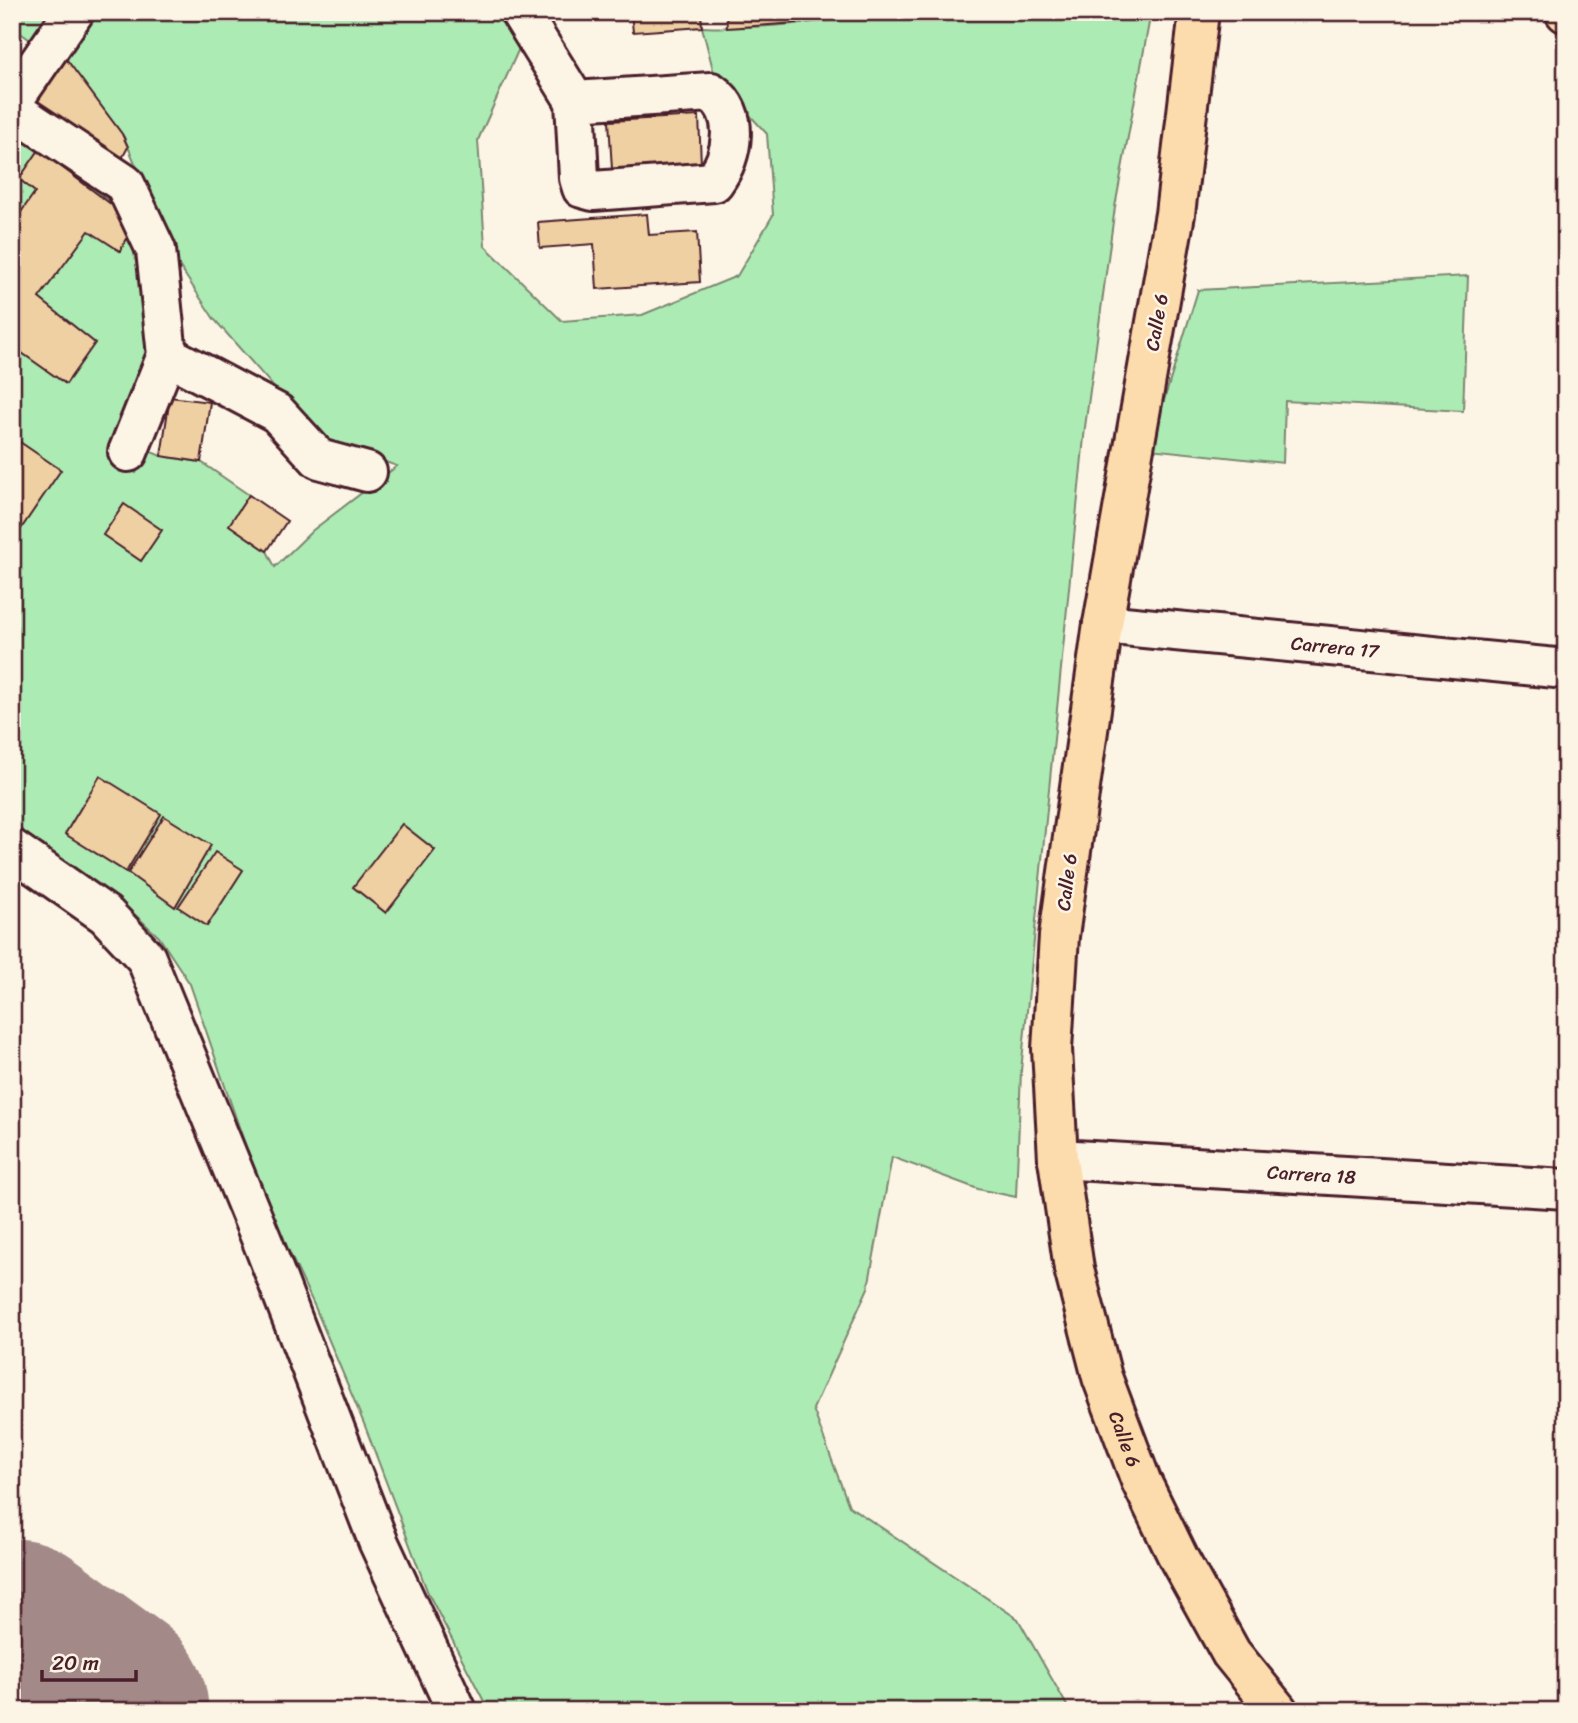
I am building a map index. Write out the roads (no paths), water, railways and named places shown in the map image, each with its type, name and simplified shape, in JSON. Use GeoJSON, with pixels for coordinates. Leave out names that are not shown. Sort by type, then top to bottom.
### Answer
{"type":"FeatureCollection","features":[{"type":"Feature","properties":{"kind":"main road","name":"Calle 6"},"geometry":{"type":"LineString","coordinates":[[1199,12],[1175,214],[1103,624],[1059,936],[1052,1049],[1058,1159],[1074,1269],[1102,1377],[1141,1481],[1178,1559],[1231,1653],[1278,1711]]}},
{"type":"Feature","properties":{"kind":"street"},"geometry":{"type":"LineString","coordinates":[[520,12],[575,102]]}},
{"type":"Feature","properties":{"kind":"street"},"geometry":{"type":"LineString","coordinates":[[12,102],[24,56],[69,20]]}},
{"type":"Feature","properties":{"kind":"street"},"geometry":{"type":"LineString","coordinates":[[12,109],[125,184],[156,250],[167,355],[128,452]]}},
{"type":"Feature","properties":{"kind":"street"},"geometry":{"type":"LineString","coordinates":[[167,355],[278,412],[319,459],[367,472]]}},
{"type":"Feature","properties":{"kind":"street","name":"Carrera 17"},"geometry":{"type":"LineString","coordinates":[[1103,624],[1566,669]]}},
{"type":"Feature","properties":{"kind":"street"},"geometry":{"type":"LineString","coordinates":[[12,849],[106,915],[146,958],[263,1243],[377,1541],[457,1711]]}},
{"type":"Feature","properties":{"kind":"street","name":"Carrera 18"},"geometry":{"type":"LineString","coordinates":[[1058,1159],[1566,1189]]}}]}
